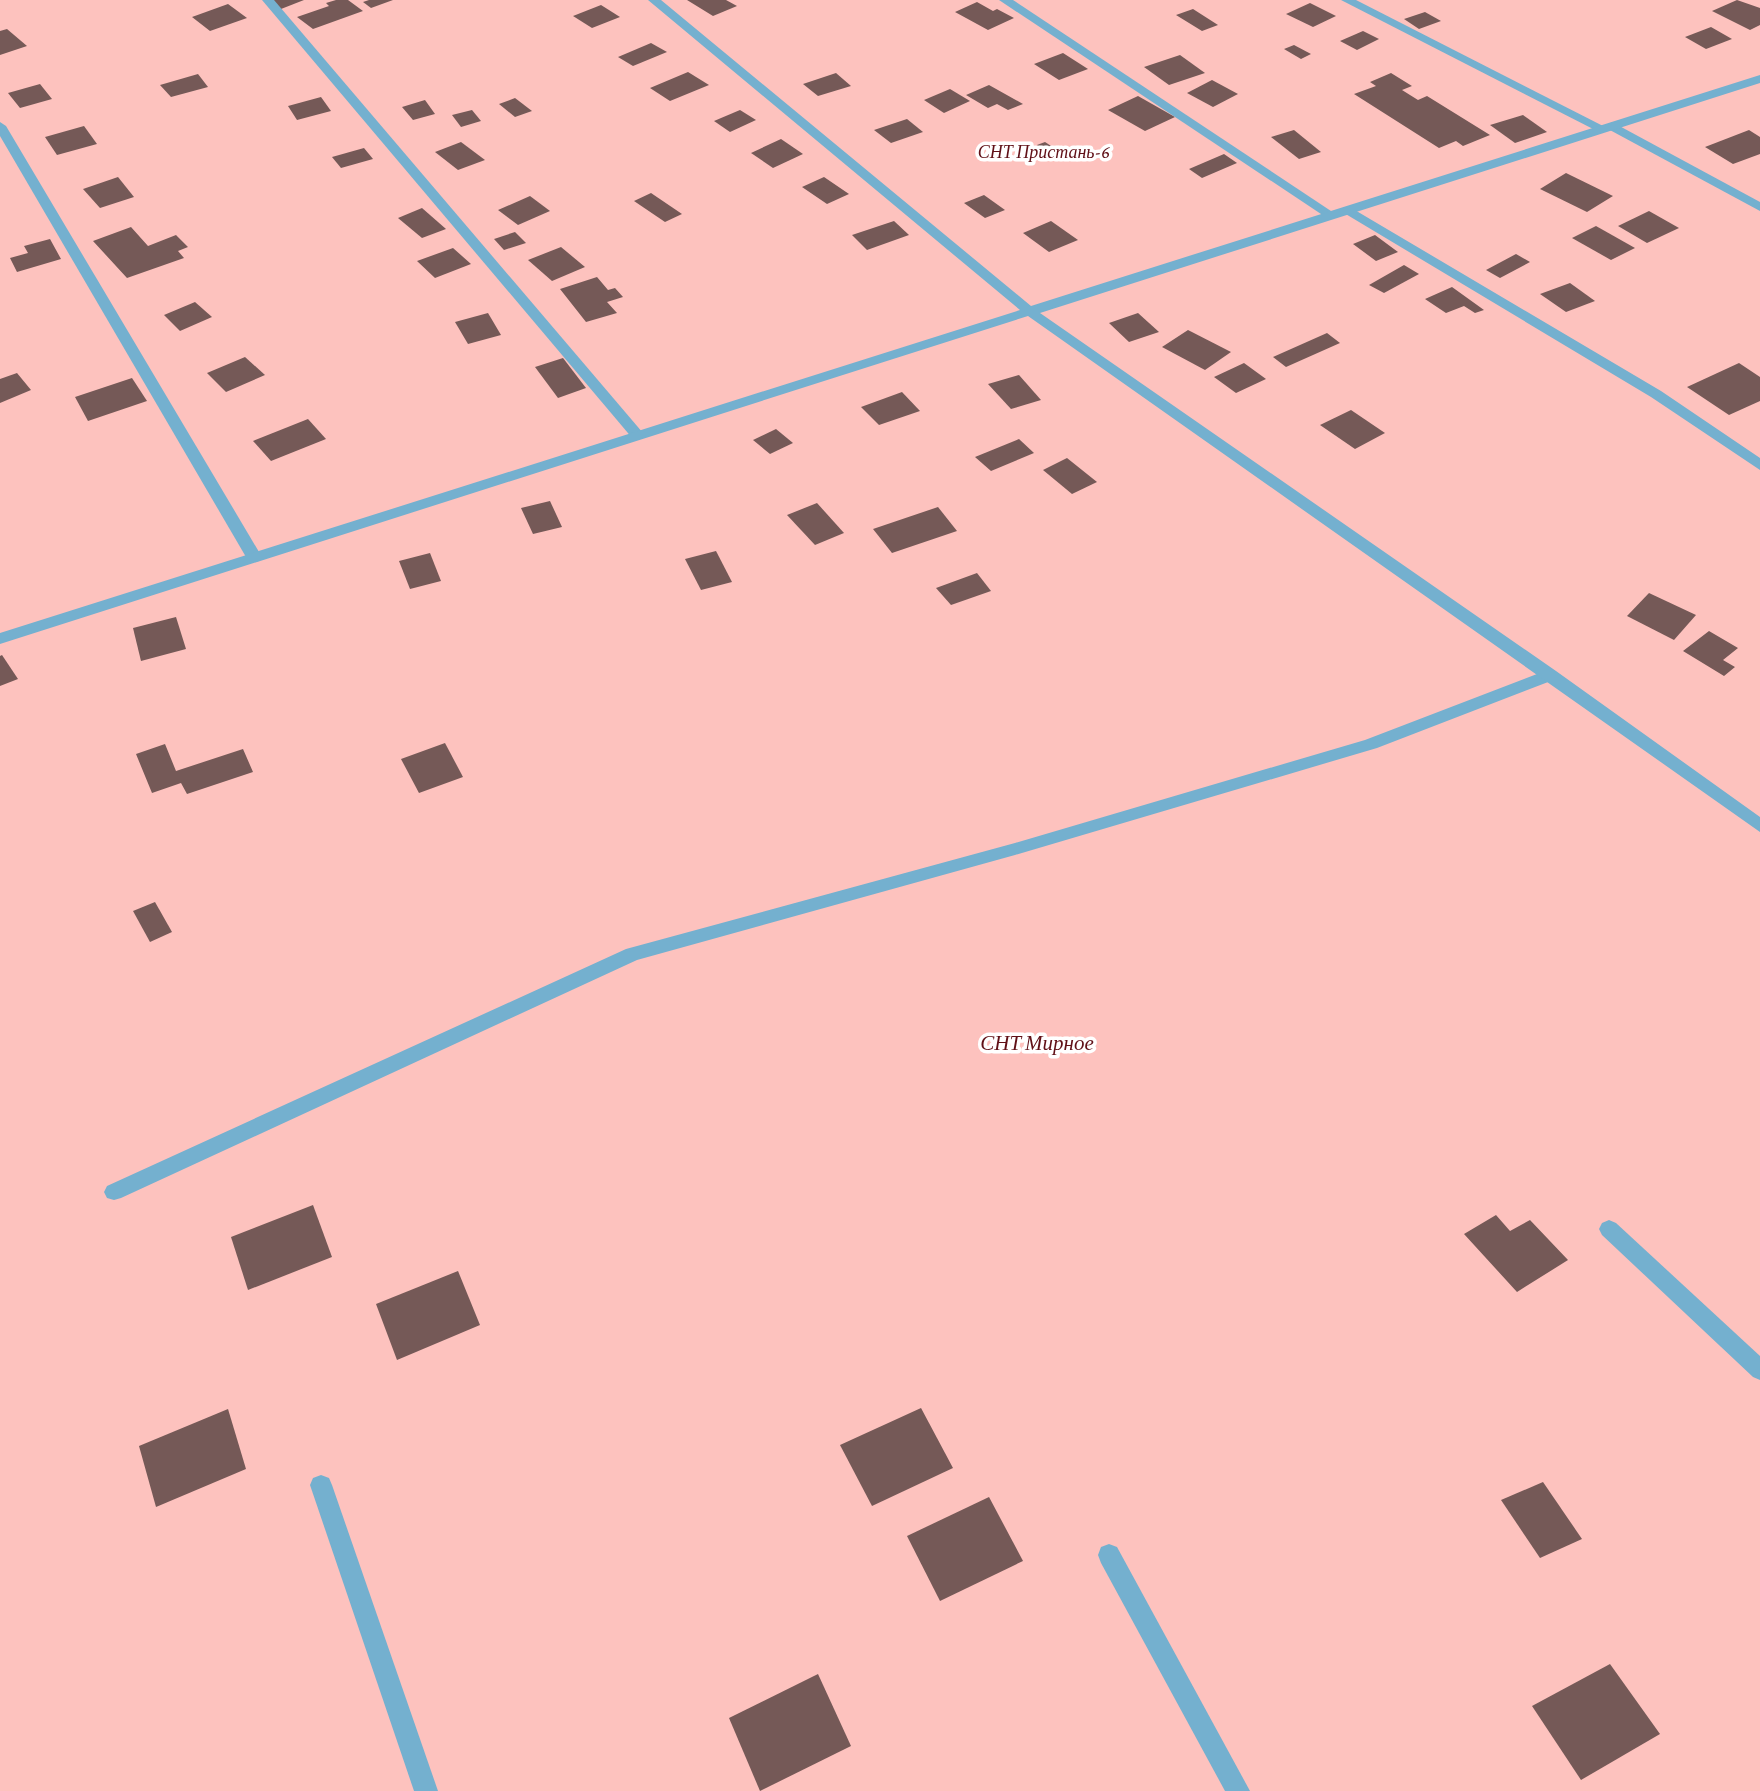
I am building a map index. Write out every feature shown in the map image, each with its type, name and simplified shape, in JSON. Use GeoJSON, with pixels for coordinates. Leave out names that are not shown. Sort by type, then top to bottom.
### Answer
{"type":"FeatureCollection","features":[{"type":"Feature","properties":{"kind":"street"},"geometry":{"type":"LineString","coordinates":[[268,0],[638,436]]}},
{"type":"Feature","properties":{"kind":"street"},"geometry":{"type":"LineString","coordinates":[[654,0],[1029,311],[1550,675],[1760,826]]}},
{"type":"Feature","properties":{"kind":"street"},"geometry":{"type":"LineString","coordinates":[[1006,0],[1331,215]]}},
{"type":"Feature","properties":{"kind":"street"},"geometry":{"type":"LineString","coordinates":[[1347,0],[1607,127],[1760,207]]}},
{"type":"Feature","properties":{"kind":"street"},"geometry":{"type":"LineString","coordinates":[[0,639],[1760,79]]}},
{"type":"Feature","properties":{"kind":"street"},"geometry":{"type":"LineString","coordinates":[[0,125],[254,557]]}},
{"type":"Feature","properties":{"kind":"street"},"geometry":{"type":"LineString","coordinates":[[1348,209],[1656,394],[1760,465]]}},
{"type":"Feature","properties":{"kind":"street"},"geometry":{"type":"LineString","coordinates":[[114,1192],[632,954],[1015,849],[1371,744],[1550,675]]}},
{"type":"Feature","properties":{"kind":"street"},"geometry":{"type":"LineString","coordinates":[[1609,1229],[1760,1370]]}},
{"type":"Feature","properties":{"kind":"street"},"geometry":{"type":"LineString","coordinates":[[321,1485],[426,1791]]}},
{"type":"Feature","properties":{"kind":"street"},"geometry":{"type":"LineString","coordinates":[[1110,1555],[1238,1791]]}},
{"type":"Feature","properties":{"kind":"green space","name":"СНТ Мирное"},"geometry":{"type":"Polygon","coordinates":[[[0,0],[1760,0],[1760,1791],[0,1791],[0,0]]]}},
{"type":"Feature","properties":{"kind":"building"},"geometry":{"type":"Polygon","coordinates":[[[270,0],[304,0],[281,9],[270,0]]]}},
{"type":"Feature","properties":{"kind":"building"},"geometry":{"type":"Polygon","coordinates":[[[348,0],[363,11],[313,29],[297,17],[329,6],[326,3],[348,0]]]}},
{"type":"Feature","properties":{"kind":"building"},"geometry":{"type":"Polygon","coordinates":[[[393,0],[371,8],[363,2],[393,0]]]}},
{"type":"Feature","properties":{"kind":"building"},"geometry":{"type":"Polygon","coordinates":[[[687,0],[726,0],[737,6],[713,16],[687,0]]]}},
{"type":"Feature","properties":{"kind":"building"},"geometry":{"type":"Polygon","coordinates":[[[1737,0],[1760,8],[1760,25],[1750,30],[1712,11],[1737,0]]]}},
{"type":"Feature","properties":{"kind":"building"},"geometry":{"type":"Polygon","coordinates":[[[977,2],[1014,18],[988,30],[955,12],[977,2]]]}},
{"type":"Feature","properties":{"kind":"building"},"geometry":{"type":"Polygon","coordinates":[[[1310,3],[1336,16],[1313,27],[1286,14],[1310,3]]]}},
{"type":"Feature","properties":{"kind":"building"},"geometry":{"type":"Polygon","coordinates":[[[228,4],[247,18],[210,31],[192,17],[228,4]]]}},
{"type":"Feature","properties":{"kind":"building"},"geometry":{"type":"Polygon","coordinates":[[[601,5],[620,17],[592,28],[573,16],[601,5]]]}},
{"type":"Feature","properties":{"kind":"building"},"geometry":{"type":"Polygon","coordinates":[[[1193,9],[1218,25],[1202,31],[1176,15],[1193,9]]]}},
{"type":"Feature","properties":{"kind":"building"},"geometry":{"type":"Polygon","coordinates":[[[1425,12],[1441,21],[1419,29],[1404,19],[1425,12]]]}},
{"type":"Feature","properties":{"kind":"building"},"geometry":{"type":"Polygon","coordinates":[[[1711,27],[1732,39],[1706,49],[1685,37],[1711,27]]]}},
{"type":"Feature","properties":{"kind":"building"},"geometry":{"type":"Polygon","coordinates":[[[7,29],[27,46],[0,55],[0,31],[7,29]]]}},
{"type":"Feature","properties":{"kind":"building"},"geometry":{"type":"Polygon","coordinates":[[[1363,31],[1379,39],[1357,50],[1340,41],[1363,31]]]}},
{"type":"Feature","properties":{"kind":"building"},"geometry":{"type":"Polygon","coordinates":[[[651,43],[667,52],[633,66],[618,57],[651,43]]]}},
{"type":"Feature","properties":{"kind":"building"},"geometry":{"type":"Polygon","coordinates":[[[1294,45],[1311,54],[1301,59],[1284,49],[1294,45]]]}},
{"type":"Feature","properties":{"kind":"building"},"geometry":{"type":"Polygon","coordinates":[[[1063,53],[1088,69],[1059,80],[1034,64],[1063,53]]]}},
{"type":"Feature","properties":{"kind":"building"},"geometry":{"type":"Polygon","coordinates":[[[1180,55],[1205,73],[1169,85],[1144,67],[1180,55]]]}},
{"type":"Feature","properties":{"kind":"building"},"geometry":{"type":"Polygon","coordinates":[[[688,72],[709,85],[670,101],[650,88],[688,72]]]}},
{"type":"Feature","properties":{"kind":"building"},"geometry":{"type":"Polygon","coordinates":[[[836,73],[851,86],[818,96],[803,84],[836,73]]]}},
{"type":"Feature","properties":{"kind":"building"},"geometry":{"type":"Polygon","coordinates":[[[1391,73],[1412,86],[1402,90],[1418,100],[1427,96],[1490,135],[1463,146],[1456,141],[1439,148],[1354,94],[1376,86],[1370,82],[1391,73]]]}},
{"type":"Feature","properties":{"kind":"building"},"geometry":{"type":"Polygon","coordinates":[[[198,74],[208,87],[171,97],[160,85],[198,74]]]}},
{"type":"Feature","properties":{"kind":"building"},"geometry":{"type":"Polygon","coordinates":[[[1212,80],[1238,94],[1213,107],[1187,93],[1212,80]]]}},
{"type":"Feature","properties":{"kind":"building"},"geometry":{"type":"Polygon","coordinates":[[[40,84],[52,99],[20,108],[8,93],[40,84]]]}},
{"type":"Feature","properties":{"kind":"building"},"geometry":{"type":"Polygon","coordinates":[[[989,85],[1023,104],[1008,110],[997,104],[988,108],[966,95],[989,85]]]}},
{"type":"Feature","properties":{"kind":"building"},"geometry":{"type":"Polygon","coordinates":[[[950,89],[970,101],[944,113],[924,100],[950,89]]]}},
{"type":"Feature","properties":{"kind":"building"},"geometry":{"type":"Polygon","coordinates":[[[1138,96],[1175,117],[1145,131],[1108,110],[1138,96]]]}},
{"type":"Feature","properties":{"kind":"building"},"geometry":{"type":"Polygon","coordinates":[[[321,97],[331,111],[297,120],[288,106],[321,97]]]}},
{"type":"Feature","properties":{"kind":"building"},"geometry":{"type":"Polygon","coordinates":[[[515,98],[532,111],[515,117],[499,104],[515,98]]]}},
{"type":"Feature","properties":{"kind":"building"},"geometry":{"type":"Polygon","coordinates":[[[425,100],[435,114],[413,120],[402,107],[425,100]]]}},
{"type":"Feature","properties":{"kind":"building"},"geometry":{"type":"Polygon","coordinates":[[[472,110],[481,121],[461,127],[452,115],[472,110]]]}},
{"type":"Feature","properties":{"kind":"building"},"geometry":{"type":"Polygon","coordinates":[[[740,110],[756,120],[730,132],[714,121],[740,110]]]}},
{"type":"Feature","properties":{"kind":"building"},"geometry":{"type":"Polygon","coordinates":[[[1523,115],[1547,132],[1515,143],[1490,125],[1523,115]]]}},
{"type":"Feature","properties":{"kind":"building"},"geometry":{"type":"Polygon","coordinates":[[[907,119],[923,132],[891,143],[874,130],[907,119]]]}},
{"type":"Feature","properties":{"kind":"building"},"geometry":{"type":"Polygon","coordinates":[[[84,126],[97,144],[57,155],[45,137],[84,126]]]}},
{"type":"Feature","properties":{"kind":"building"},"geometry":{"type":"Polygon","coordinates":[[[1294,130],[1321,152],[1299,159],[1271,137],[1294,130]]]}},
{"type":"Feature","properties":{"kind":"building"},"geometry":{"type":"Polygon","coordinates":[[[1749,130],[1760,137],[1760,154],[1733,164],[1705,147],[1749,130]]]}},
{"type":"Feature","properties":{"kind":"building"},"geometry":{"type":"Polygon","coordinates":[[[781,139],[803,154],[773,168],[751,153],[781,139]]]}},
{"type":"Feature","properties":{"kind":"building"},"geometry":{"type":"Polygon","coordinates":[[[461,142],[485,160],[458,170],[435,152],[461,142]]]}},
{"type":"Feature","properties":{"kind":"building"},"geometry":{"type":"Polygon","coordinates":[[[1045,142],[1068,157],[1059,161],[1037,145],[1045,142]]]}},
{"type":"Feature","properties":{"kind":"building"},"geometry":{"type":"Polygon","coordinates":[[[364,148],[373,159],[341,168],[332,157],[364,148]]]}},
{"type":"Feature","properties":{"kind":"building"},"geometry":{"type":"Polygon","coordinates":[[[1224,154],[1237,163],[1202,178],[1189,169],[1224,154]]]}},
{"type":"Feature","properties":{"kind":"building"},"geometry":{"type":"Polygon","coordinates":[[[1566,173],[1613,196],[1587,212],[1540,189],[1566,173]]]}},
{"type":"Feature","properties":{"kind":"building"},"geometry":{"type":"Polygon","coordinates":[[[118,177],[134,197],[100,208],[83,189],[118,177]]]}},
{"type":"Feature","properties":{"kind":"building"},"geometry":{"type":"Polygon","coordinates":[[[824,177],[849,194],[827,204],[802,187],[824,177]]]}},
{"type":"Feature","properties":{"kind":"building"},"geometry":{"type":"Polygon","coordinates":[[[651,193],[682,214],[665,222],[634,201],[651,193]]]}},
{"type":"Feature","properties":{"kind":"building"},"geometry":{"type":"Polygon","coordinates":[[[984,195],[1005,210],[985,218],[964,203],[984,195]]]}},
{"type":"Feature","properties":{"kind":"building"},"geometry":{"type":"Polygon","coordinates":[[[530,196],[550,211],[518,225],[498,210],[530,196]]]}},
{"type":"Feature","properties":{"kind":"building"},"geometry":{"type":"Polygon","coordinates":[[[422,208],[446,229],[422,238],[398,218],[422,208]]]}},
{"type":"Feature","properties":{"kind":"building"},"geometry":{"type":"Polygon","coordinates":[[[1649,211],[1679,228],[1647,243],[1618,226],[1649,211]]]}},
{"type":"Feature","properties":{"kind":"building"},"geometry":{"type":"Polygon","coordinates":[[[894,221],[909,235],[867,250],[852,235],[894,221]]]}},
{"type":"Feature","properties":{"kind":"building"},"geometry":{"type":"Polygon","coordinates":[[[1051,221],[1078,240],[1049,252],[1023,233],[1051,221]]]}},
{"type":"Feature","properties":{"kind":"building"},"geometry":{"type":"Polygon","coordinates":[[[1596,226],[1635,248],[1611,260],[1572,238],[1596,226]]]}},
{"type":"Feature","properties":{"kind":"building"},"geometry":{"type":"Polygon","coordinates":[[[131,227],[148,246],[176,235],[188,247],[178,251],[184,258],[127,278],[93,241],[131,227]]]}},
{"type":"Feature","properties":{"kind":"building"},"geometry":{"type":"Polygon","coordinates":[[[515,232],[526,243],[504,250],[494,239],[515,232]]]}},
{"type":"Feature","properties":{"kind":"building"},"geometry":{"type":"Polygon","coordinates":[[[1375,235],[1398,252],[1376,261],[1353,244],[1375,235]]]}},
{"type":"Feature","properties":{"kind":"building"},"geometry":{"type":"Polygon","coordinates":[[[50,239],[61,259],[17,272],[10,258],[28,253],[24,246],[50,239]]]}},
{"type":"Feature","properties":{"kind":"building"},"geometry":{"type":"Polygon","coordinates":[[[561,247],[585,267],[552,281],[528,260],[561,247]]]}},
{"type":"Feature","properties":{"kind":"building"},"geometry":{"type":"Polygon","coordinates":[[[453,248],[471,264],[435,278],[417,261],[453,248]]]}},
{"type":"Feature","properties":{"kind":"building"},"geometry":{"type":"Polygon","coordinates":[[[1516,254],[1530,262],[1500,278],[1486,270],[1516,254]]]}},
{"type":"Feature","properties":{"kind":"building"},"geometry":{"type":"Polygon","coordinates":[[[1404,265],[1419,274],[1384,293],[1369,285],[1404,265]]]}},
{"type":"Feature","properties":{"kind":"building"},"geometry":{"type":"Polygon","coordinates":[[[597,277],[608,290],[615,288],[623,297],[607,302],[617,313],[586,322],[560,289],[597,277]]]}},
{"type":"Feature","properties":{"kind":"building"},"geometry":{"type":"Polygon","coordinates":[[[1570,283],[1595,301],[1566,312],[1540,294],[1570,283]]]}},
{"type":"Feature","properties":{"kind":"building"},"geometry":{"type":"Polygon","coordinates":[[[1452,287],[1484,310],[1475,313],[1464,306],[1446,313],[1425,299],[1452,287]]]}},
{"type":"Feature","properties":{"kind":"building"},"geometry":{"type":"Polygon","coordinates":[[[195,302],[212,317],[180,331],[164,315],[195,302]]]}},
{"type":"Feature","properties":{"kind":"building"},"geometry":{"type":"Polygon","coordinates":[[[488,313],[501,335],[468,344],[455,322],[488,313]]]}},
{"type":"Feature","properties":{"kind":"building"},"geometry":{"type":"Polygon","coordinates":[[[1138,313],[1159,332],[1129,342],[1109,323],[1138,313]]]}},
{"type":"Feature","properties":{"kind":"building"},"geometry":{"type":"Polygon","coordinates":[[[1188,330],[1231,352],[1205,370],[1162,347],[1188,330]]]}},
{"type":"Feature","properties":{"kind":"building"},"geometry":{"type":"Polygon","coordinates":[[[1327,333],[1340,343],[1286,367],[1273,357],[1327,333]]]}},
{"type":"Feature","properties":{"kind":"building"},"geometry":{"type":"Polygon","coordinates":[[[245,357],[265,375],[226,392],[207,373],[245,357]]]}},
{"type":"Feature","properties":{"kind":"building"},"geometry":{"type":"Polygon","coordinates":[[[563,358],[586,388],[558,398],[535,367],[563,358]]]}},
{"type":"Feature","properties":{"kind":"building"},"geometry":{"type":"Polygon","coordinates":[[[1244,363],[1266,379],[1236,393],[1214,377],[1244,363]]]}},
{"type":"Feature","properties":{"kind":"building"},"geometry":{"type":"Polygon","coordinates":[[[1739,363],[1760,377],[1760,401],[1729,415],[1687,387],[1739,363]]]}},
{"type":"Feature","properties":{"kind":"building"},"geometry":{"type":"Polygon","coordinates":[[[17,373],[31,390],[0,403],[0,379],[17,373]]]}},
{"type":"Feature","properties":{"kind":"building"},"geometry":{"type":"Polygon","coordinates":[[[1019,375],[1041,400],[1011,409],[988,384],[1019,375]]]}},
{"type":"Feature","properties":{"kind":"building"},"geometry":{"type":"Polygon","coordinates":[[[132,378],[147,401],[88,421],[75,397],[132,378]]]}},
{"type":"Feature","properties":{"kind":"building"},"geometry":{"type":"Polygon","coordinates":[[[902,392],[920,411],[879,425],[861,407],[902,392]]]}},
{"type":"Feature","properties":{"kind":"building"},"geometry":{"type":"Polygon","coordinates":[[[1351,410],[1385,433],[1355,449],[1320,425],[1351,410]]]}},
{"type":"Feature","properties":{"kind":"building"},"geometry":{"type":"Polygon","coordinates":[[[308,419],[326,439],[271,461],[253,441],[308,419]]]}},
{"type":"Feature","properties":{"kind":"building"},"geometry":{"type":"Polygon","coordinates":[[[776,429],[793,443],[770,454],[753,440],[776,429]]]}},
{"type":"Feature","properties":{"kind":"building"},"geometry":{"type":"Polygon","coordinates":[[[1019,439],[1034,453],[991,471],[975,457],[1019,439]]]}},
{"type":"Feature","properties":{"kind":"building"},"geometry":{"type":"Polygon","coordinates":[[[1067,458],[1097,482],[1072,494],[1043,470],[1067,458]]]}},
{"type":"Feature","properties":{"kind":"building"},"geometry":{"type":"Polygon","coordinates":[[[550,501],[562,527],[533,534],[521,508],[550,501]]]}},
{"type":"Feature","properties":{"kind":"building"},"geometry":{"type":"Polygon","coordinates":[[[817,503],[844,533],[815,545],[787,515],[817,503]]]}},
{"type":"Feature","properties":{"kind":"building"},"geometry":{"type":"Polygon","coordinates":[[[938,507],[957,531],[892,553],[873,529],[938,507]]]}},
{"type":"Feature","properties":{"kind":"building"},"geometry":{"type":"Polygon","coordinates":[[[716,551],[732,582],[701,590],[685,559],[716,551]]]}},
{"type":"Feature","properties":{"kind":"building"},"geometry":{"type":"Polygon","coordinates":[[[430,553],[441,581],[410,589],[399,561],[430,553]]]}},
{"type":"Feature","properties":{"kind":"building"},"geometry":{"type":"Polygon","coordinates":[[[977,573],[991,591],[951,605],[936,588],[977,573]]]}},
{"type":"Feature","properties":{"kind":"building"},"geometry":{"type":"Polygon","coordinates":[[[1649,593],[1696,615],[1674,640],[1627,616],[1649,593]]]}},
{"type":"Feature","properties":{"kind":"building"},"geometry":{"type":"Polygon","coordinates":[[[176,617],[186,649],[141,661],[133,628],[176,617]]]}},
{"type":"Feature","properties":{"kind":"building"},"geometry":{"type":"Polygon","coordinates":[[[1709,631],[1738,648],[1723,660],[1735,667],[1724,676],[1683,651],[1709,631]]]}},
{"type":"Feature","properties":{"kind":"building"},"geometry":{"type":"Polygon","coordinates":[[[2,655],[18,679],[0,686],[0,656],[2,655]]]}},
{"type":"Feature","properties":{"kind":"building"},"geometry":{"type":"Polygon","coordinates":[[[445,743],[463,777],[419,793],[401,759],[445,743]]]}},
{"type":"Feature","properties":{"kind":"building"},"geometry":{"type":"Polygon","coordinates":[[[165,744],[176,771],[243,749],[253,772],[187,794],[181,783],[152,793],[136,754],[165,744]]]}},
{"type":"Feature","properties":{"kind":"building"},"geometry":{"type":"Polygon","coordinates":[[[155,902],[172,932],[150,942],[133,911],[155,902]]]}},
{"type":"Feature","properties":{"kind":"building"},"geometry":{"type":"Polygon","coordinates":[[[313,1205],[332,1257],[248,1290],[231,1237],[313,1205]]]}},
{"type":"Feature","properties":{"kind":"building"},"geometry":{"type":"Polygon","coordinates":[[[1496,1215],[1510,1231],[1530,1220],[1568,1260],[1517,1292],[1464,1234],[1496,1215]]]}},
{"type":"Feature","properties":{"kind":"building"},"geometry":{"type":"Polygon","coordinates":[[[458,1271],[480,1325],[397,1360],[376,1304],[458,1271]]]}},
{"type":"Feature","properties":{"kind":"building"},"geometry":{"type":"Polygon","coordinates":[[[921,1408],[953,1468],[872,1506],[840,1445],[921,1408]]]}},
{"type":"Feature","properties":{"kind":"building"},"geometry":{"type":"Polygon","coordinates":[[[228,1409],[246,1469],[156,1507],[139,1446],[228,1409]]]}},
{"type":"Feature","properties":{"kind":"building"},"geometry":{"type":"Polygon","coordinates":[[[1543,1482],[1582,1539],[1540,1558],[1501,1500],[1543,1482]]]}},
{"type":"Feature","properties":{"kind":"building"},"geometry":{"type":"Polygon","coordinates":[[[989,1497],[1023,1561],[940,1601],[907,1536],[989,1497]]]}},
{"type":"Feature","properties":{"kind":"building"},"geometry":{"type":"Polygon","coordinates":[[[1610,1664],[1660,1734],[1581,1780],[1532,1706],[1610,1664]]]}},
{"type":"Feature","properties":{"kind":"building"},"geometry":{"type":"Polygon","coordinates":[[[818,1674],[851,1746],[760,1791],[729,1718],[818,1674]]]}},
{"type":"Feature","properties":{"kind":"park label","name":"СНТ Пристань-6"},"geometry":{"type":"Point","coordinates":[1044,152]}}]}
